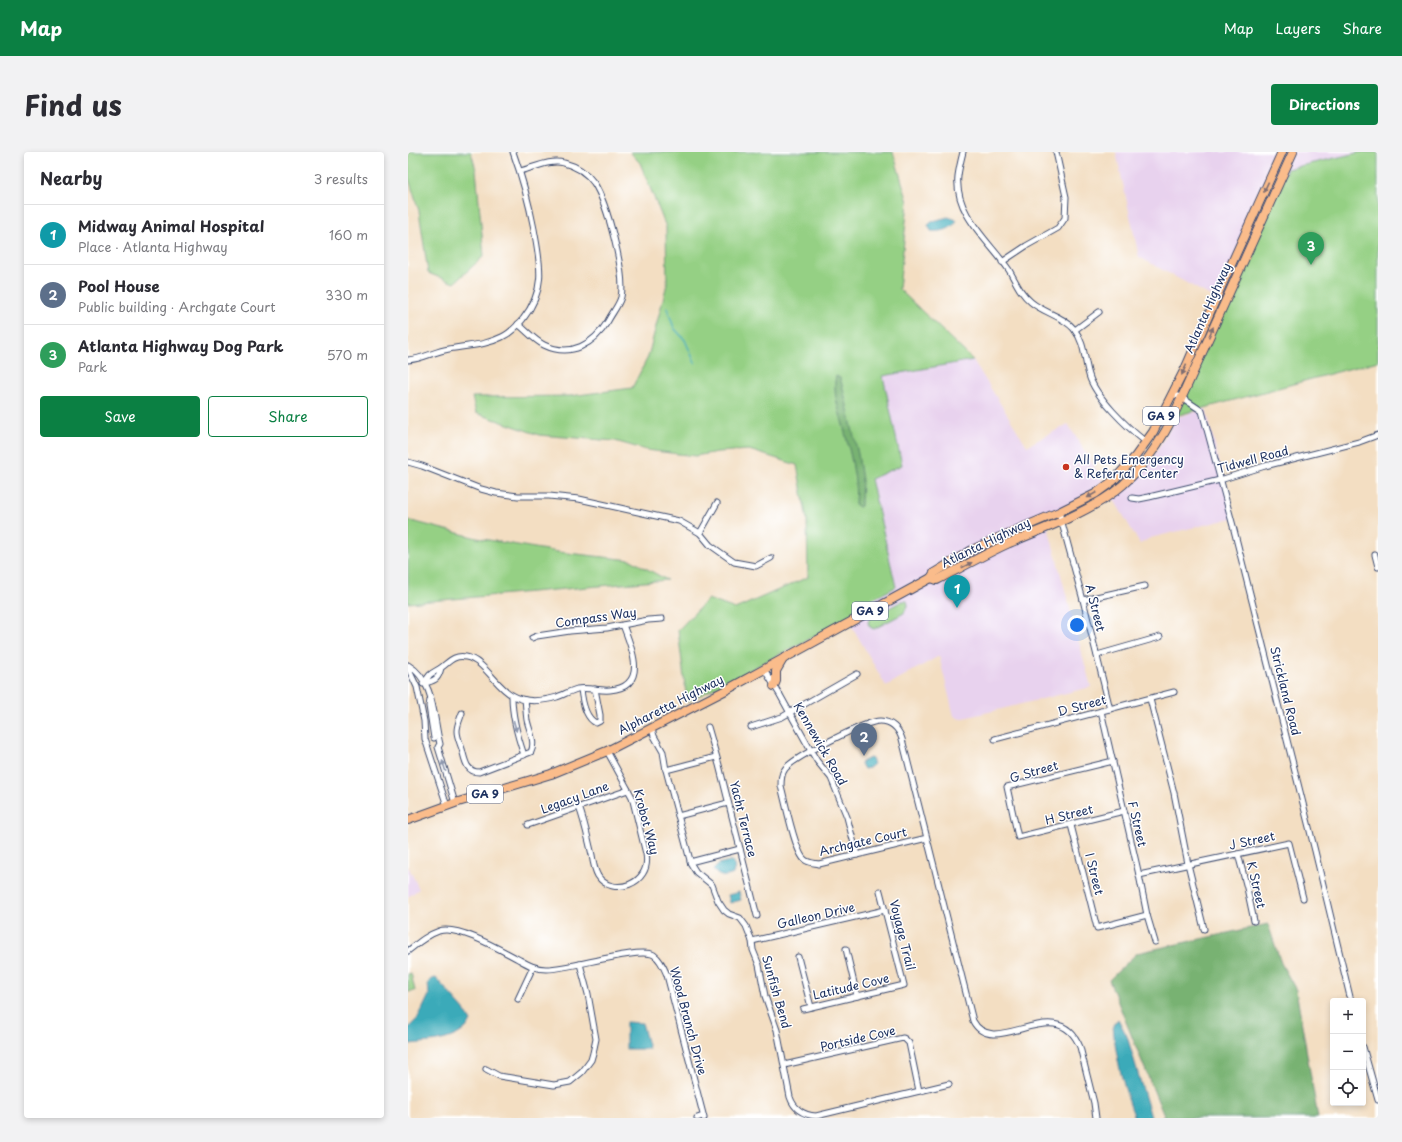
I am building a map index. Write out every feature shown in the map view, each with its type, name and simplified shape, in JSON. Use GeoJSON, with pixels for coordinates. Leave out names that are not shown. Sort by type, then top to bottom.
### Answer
{"type":"FeatureCollection","features":[{"type":"Feature","properties":{"kind":"main road","name":"Atlanta Highway"},"geometry":{"type":"LineString","coordinates":[[1282,152],[1172,394],[1153,432],[1127,466],[1108,486],[1083,501],[972,550],[934,573],[932,578],[937,580],[1001,547],[1061,522],[1105,498],[1126,482],[1142,466],[1161,439],[1293,152]]}},
{"type":"Feature","properties":{"kind":"main road","name":"Alpharetta Highway"},"geometry":{"type":"LineString","coordinates":[[408,820],[455,803],[551,774],[607,751],[652,729],[932,578]]}},
{"type":"Feature","properties":{"kind":"main road"},"geometry":{"type":"LineString","coordinates":[[774,686],[776,681],[776,671],[784,658]]}},
{"type":"Feature","properties":{"kind":"street"},"geometry":{"type":"LineString","coordinates":[[408,360],[417,359],[450,348],[487,343],[504,336],[518,324],[535,301],[539,287],[539,260],[530,209],[520,171],[513,152]]}},
{"type":"Feature","properties":{"kind":"street"},"geometry":{"type":"LineString","coordinates":[[963,152],[958,177],[962,201],[976,230],[1008,270],[1023,296],[1038,308],[1064,320],[1075,330],[1083,347],[1089,375],[1096,391],[1128,427],[1146,442]]}},
{"type":"Feature","properties":{"kind":"street"},"geometry":{"type":"LineString","coordinates":[[1002,262],[1026,246],[1058,228],[1065,218],[1066,197],[1056,152]]}},
{"type":"Feature","properties":{"kind":"street"},"geometry":{"type":"LineString","coordinates":[[518,324],[532,337],[545,345],[562,350],[578,348],[592,341],[602,331],[619,301],[622,287],[613,233],[605,209],[593,182],[578,168],[564,163],[549,163],[520,171]]}},
{"type":"Feature","properties":{"kind":"street"},"geometry":{"type":"LineString","coordinates":[[1075,330],[1099,312]]}},
{"type":"Feature","properties":{"kind":"street","name":"Strickland Road"},"geometry":{"type":"LineString","coordinates":[[1172,394],[1181,397],[1202,412],[1313,843],[1350,998]]}},
{"type":"Feature","properties":{"kind":"street","name":"Tidwell Road"},"geometry":{"type":"LineString","coordinates":[[1132,498],[1139,499],[1149,497],[1220,480],[1265,466],[1359,442],[1378,435]]}},
{"type":"Feature","properties":{"kind":"street"},"geometry":{"type":"LineString","coordinates":[[408,462],[481,489],[496,493],[518,496],[564,497],[679,521],[700,533],[710,545],[734,562],[756,566],[772,558]]}},
{"type":"Feature","properties":{"kind":"street"},"geometry":{"type":"LineString","coordinates":[[700,533],[717,503]]}},
{"type":"Feature","properties":{"kind":"street","name":"A Street"},"geometry":{"type":"LineString","coordinates":[[1059,512],[1110,709]]}},
{"type":"Feature","properties":{"kind":"street"},"geometry":{"type":"LineString","coordinates":[[1375,555],[1378,567]]}},
{"type":"Feature","properties":{"kind":"street"},"geometry":{"type":"LineString","coordinates":[[1083,600],[1145,586]]}},
{"type":"Feature","properties":{"kind":"street","name":"Compass Way"},"geometry":{"type":"LineString","coordinates":[[532,638],[570,631],[662,619]]}},
{"type":"Feature","properties":{"kind":"street"},"geometry":{"type":"LineString","coordinates":[[417,687],[434,680],[440,674],[441,668],[446,663],[461,656],[469,658],[480,664],[502,688],[512,696],[525,700],[553,698],[581,688],[608,690],[618,689],[629,683],[633,677],[635,667],[630,642],[623,625]]}},
{"type":"Feature","properties":{"kind":"street"},"geometry":{"type":"LineString","coordinates":[[1097,654],[1160,637]]}},
{"type":"Feature","properties":{"kind":"street"},"geometry":{"type":"LineString","coordinates":[[408,666],[414,669],[430,692],[430,700],[433,705],[435,740],[455,803]]}},
{"type":"Feature","properties":{"kind":"street"},"geometry":{"type":"LineString","coordinates":[[408,666],[417,687],[425,727],[426,744],[447,806]]}},
{"type":"Feature","properties":{"kind":"street","name":"Kennewick Road"},"geometry":{"type":"LineString","coordinates":[[764,669],[817,761],[831,778],[847,817],[857,855]]}},
{"type":"Feature","properties":{"kind":"street"},"geometry":{"type":"LineString","coordinates":[[750,727],[782,717],[857,674]]}},
{"type":"Feature","properties":{"kind":"street"},"geometry":{"type":"LineString","coordinates":[[581,688],[588,715],[591,721],[596,723],[600,721],[600,715],[595,689]]}},
{"type":"Feature","properties":{"kind":"street","name":"D Street"},"geometry":{"type":"LineString","coordinates":[[995,739],[1174,692]]}},
{"type":"Feature","properties":{"kind":"street"},"geometry":{"type":"LineString","coordinates":[[512,696],[514,723],[524,755]]}},
{"type":"Feature","properties":{"kind":"street"},"geometry":{"type":"LineString","coordinates":[[1150,699],[1174,793],[1188,864],[1204,929]]}},
{"type":"Feature","properties":{"kind":"street"},"geometry":{"type":"LineString","coordinates":[[462,713],[457,725],[458,738],[465,763],[470,770],[479,772],[531,752],[533,748],[532,736],[527,720],[525,700]]}},
{"type":"Feature","properties":{"kind":"street","name":"F Street"},"geometry":{"type":"LineString","coordinates":[[1102,711],[1147,916],[1155,942]]}},
{"type":"Feature","properties":{"kind":"street","name":"Archgate Court"},"geometry":{"type":"LineString","coordinates":[[927,838],[819,864],[810,863],[803,859],[796,846],[781,786],[781,777],[783,772],[789,764],[834,738],[872,723],[884,721],[893,725],[898,730],[902,740],[927,838],[971,1017],[975,1025],[983,1032],[990,1034],[1045,1023],[1058,1025],[1068,1030],[1076,1038],[1080,1046],[1094,1103],[1096,1118]]}},
{"type":"Feature","properties":{"kind":"street"},"geometry":{"type":"LineString","coordinates":[[425,727],[434,725]]}},
{"type":"Feature","properties":{"kind":"street"},"geometry":{"type":"LineString","coordinates":[[434,725],[440,744],[438,747]]}},
{"type":"Feature","properties":{"kind":"street","name":"Yacht Terrace"},"geometry":{"type":"LineString","coordinates":[[708,727],[757,916]]}},
{"type":"Feature","properties":{"kind":"street","name":"Sunfish Bend"},"geometry":{"type":"LineString","coordinates":[[652,729],[654,736],[663,752],[666,770],[690,862],[696,872],[712,885],[719,903],[724,910],[729,914],[740,918],[744,922],[752,942],[753,950],[759,965],[765,996],[777,1030],[790,1097],[793,1104],[801,1112],[810,1115],[820,1115],[949,1084]]}},
{"type":"Feature","properties":{"kind":"street","name":"Krobot Way"},"geometry":{"type":"LineString","coordinates":[[579,807],[595,868],[599,877],[606,884],[613,886],[620,886],[638,880],[643,875],[647,866],[647,858],[632,797],[607,751]]}},
{"type":"Feature","properties":{"kind":"street"},"geometry":{"type":"LineString","coordinates":[[666,770],[716,757]]}},
{"type":"Feature","properties":{"kind":"street","name":"G Street"},"geometry":{"type":"LineString","coordinates":[[1018,838],[1007,787],[1113,762]]}},
{"type":"Feature","properties":{"kind":"street","name":"Legacy Lane"},"geometry":{"type":"LineString","coordinates":[[528,825],[628,790]]}},
{"type":"Feature","properties":{"kind":"street"},"geometry":{"type":"LineString","coordinates":[[678,816],[728,803]]}},
{"type":"Feature","properties":{"kind":"street","name":"H Street"},"geometry":{"type":"LineString","coordinates":[[1018,838],[1124,811]]}},
{"type":"Feature","properties":{"kind":"street","name":"I Street"},"geometry":{"type":"LineString","coordinates":[[1071,825],[1097,928],[1147,916]]}},
{"type":"Feature","properties":{"kind":"street","name":"J Street"},"geometry":{"type":"LineString","coordinates":[[1188,864],[1289,843],[1303,898]]}},
{"type":"Feature","properties":{"kind":"street"},"geometry":{"type":"LineString","coordinates":[[690,862],[740,849]]}},
{"type":"Feature","properties":{"kind":"street","name":"K Street"},"geometry":{"type":"LineString","coordinates":[[1238,854],[1254,921]]}},
{"type":"Feature","properties":{"kind":"street"},"geometry":{"type":"LineString","coordinates":[[1139,875],[1188,864]]}},
{"type":"Feature","properties":{"kind":"street","name":"Voyage Trail"},"geometry":{"type":"LineString","coordinates":[[880,891],[904,985]]}},
{"type":"Feature","properties":{"kind":"street","name":"Galleon Drive"},"geometry":{"type":"LineString","coordinates":[[752,942],[886,910]]}},
{"type":"Feature","properties":{"kind":"street","name":"Wood Branch Drive"},"geometry":{"type":"LineString","coordinates":[[408,950],[426,937],[446,929],[461,932],[539,969],[554,969],[646,953],[653,955],[664,966],[667,975],[704,1117]]}},
{"type":"Feature","properties":{"kind":"street"},"geometry":{"type":"LineString","coordinates":[[846,949],[857,996]]}},
{"type":"Feature","properties":{"kind":"street"},"geometry":{"type":"LineString","coordinates":[[798,957],[812,1007]]}},
{"type":"Feature","properties":{"kind":"street"},"geometry":{"type":"LineString","coordinates":[[486,1069],[500,1076],[554,1085],[570,1082],[582,1072],[587,1066],[593,1053],[596,1038],[588,994],[580,964]]}},
{"type":"Feature","properties":{"kind":"street"},"geometry":{"type":"LineString","coordinates":[[518,999],[533,967]]}},
{"type":"Feature","properties":{"kind":"street","name":"Latitude Cove"},"geometry":{"type":"LineString","coordinates":[[803,1009],[904,985]]}},
{"type":"Feature","properties":{"kind":"street","name":"Portside Cove"},"geometry":{"type":"LineString","coordinates":[[784,1065],[903,1038],[908,1041],[910,1046],[919,1091]]}},
{"type":"Feature","properties":{"kind":"street"},"geometry":{"type":"LineString","coordinates":[[1366,1058],[1378,1100]]}},
{"type":"Feature","properties":{"kind":"street"},"geometry":{"type":"LineString","coordinates":[[697,1118],[704,1117]]}},
{"type":"Feature","properties":{"kind":"shaded area"},"geometry":{"type":"Polygon","coordinates":[[[1116,152],[1368,152],[1227,305],[1139,257],[1116,152]]]}},
{"type":"Feature","properties":{"kind":"shaded area"},"geometry":{"type":"Polygon","coordinates":[[[973,360],[1027,446],[1068,424],[1109,491],[1048,527],[1091,687],[960,719],[954,716],[939,656],[886,686],[849,621],[850,617],[859,606],[896,587],[871,478],[883,376],[973,360]]]}},
{"type":"Feature","properties":{"kind":"shaded area"},"geometry":{"type":"Polygon","coordinates":[[[1206,409],[1233,518],[1150,538],[1140,544],[1109,491],[1136,479],[1155,454],[1177,417],[1206,409]]]}},
{"type":"Feature","properties":{"kind":"shaded area"},"geometry":{"type":"Polygon","coordinates":[[[408,866],[419,889],[408,897],[408,866]]]}},
{"type":"Feature","properties":{"kind":"green space"},"geometry":{"type":"Polygon","coordinates":[[[408,152],[471,152],[476,170],[484,256],[454,283],[428,273],[419,211],[408,176],[408,152]]]}},
{"type":"Feature","properties":{"kind":"green space"},"geometry":{"type":"Polygon","coordinates":[[[630,152],[893,152],[908,202],[899,289],[973,360],[883,376],[902,465],[871,479],[896,587],[859,606],[850,617],[687,702],[678,630],[708,599],[735,609],[808,577],[807,520],[797,465],[749,450],[718,452],[695,456],[646,450],[615,441],[539,435],[476,413],[472,397],[570,396],[632,388],[648,357],[667,284],[666,227],[640,163],[630,152]]]}},
{"type":"Feature","properties":{"kind":"green space"},"geometry":{"type":"Polygon","coordinates":[[[1361,152],[1378,152],[1378,361],[1175,416],[1287,169],[1361,152]]]}},
{"type":"Feature","properties":{"kind":"green space"},"geometry":{"type":"Polygon","coordinates":[[[836,376],[840,378],[843,388],[858,454],[862,480],[861,506],[859,507],[855,504],[856,494],[852,464],[836,400],[836,376]]]}},
{"type":"Feature","properties":{"kind":"green space"},"geometry":{"type":"Polygon","coordinates":[[[408,520],[477,538],[558,552],[631,560],[667,580],[408,603],[408,520]]]}},
{"type":"Feature","properties":{"kind":"green space"},"geometry":{"type":"Polygon","coordinates":[[[902,601],[907,601],[908,604],[904,613],[874,629],[870,627],[868,623],[869,619],[902,601]]]}},
{"type":"Feature","properties":{"kind":"green space"},"geometry":{"type":"Polygon","coordinates":[[[1268,924],[1281,963],[1296,990],[1318,1118],[1161,1118],[1164,1116],[1109,980],[1137,953],[1268,924]]]}},
{"type":"Feature","properties":{"kind":"green space"},"geometry":{"type":"Polygon","coordinates":[[[411,973],[415,991],[408,992],[408,974],[411,973]]]}},
{"type":"Feature","properties":{"kind":"water"},"geometry":{"type":"Polygon","coordinates":[[[948,217],[957,220],[952,226],[942,231],[931,231],[928,225],[933,221],[948,217]]]}},
{"type":"Feature","properties":{"kind":"water"},"geometry":{"type":"Polygon","coordinates":[[[870,758],[874,764],[869,768],[864,769],[861,764],[862,762],[870,758]]]}},
{"type":"Feature","properties":{"kind":"water"},"geometry":{"type":"Polygon","coordinates":[[[732,861],[735,866],[733,874],[722,876],[713,870],[718,864],[732,861]]]}},
{"type":"Feature","properties":{"kind":"water"},"geometry":{"type":"Polygon","coordinates":[[[739,892],[741,900],[730,903],[728,895],[739,892]]]}},
{"type":"Feature","properties":{"kind":"water"},"geometry":{"type":"Polygon","coordinates":[[[436,978],[465,1011],[471,1021],[466,1028],[452,1037],[443,1040],[409,1044],[408,1028],[418,1018],[429,995],[428,983],[431,979],[436,978]]]}},
{"type":"Feature","properties":{"kind":"water"},"geometry":{"type":"Polygon","coordinates":[[[1118,1019],[1127,1036],[1151,1117],[1149,1118],[1135,1118],[1127,1096],[1114,1036],[1113,1025],[1118,1019]]]}},
{"type":"Feature","properties":{"kind":"water"},"geometry":{"type":"Polygon","coordinates":[[[626,1022],[642,1023],[649,1049],[626,1049],[626,1022]]]}},
{"type":"Feature","properties":{"kind":"waterway"},"geometry":{"type":"LineString","coordinates":[[667,308],[674,328],[685,340],[695,363]]}},
{"type":"Feature","properties":{"kind":"place","name":"Atlanta Highway Dog Park"},"geometry":{"type":"Point","coordinates":[1311,265]}},
{"type":"Feature","properties":{"kind":"place","name":"All Pets Emergency & Referral Center"},"geometry":{"type":"Point","coordinates":[1066,467]}},
{"type":"Feature","properties":{"kind":"place","name":"Midway Animal Hospital"},"geometry":{"type":"Point","coordinates":[957,608]}},
{"type":"Feature","properties":{"kind":"place","name":"Pool House"},"geometry":{"type":"Point","coordinates":[864,756]}}]}
